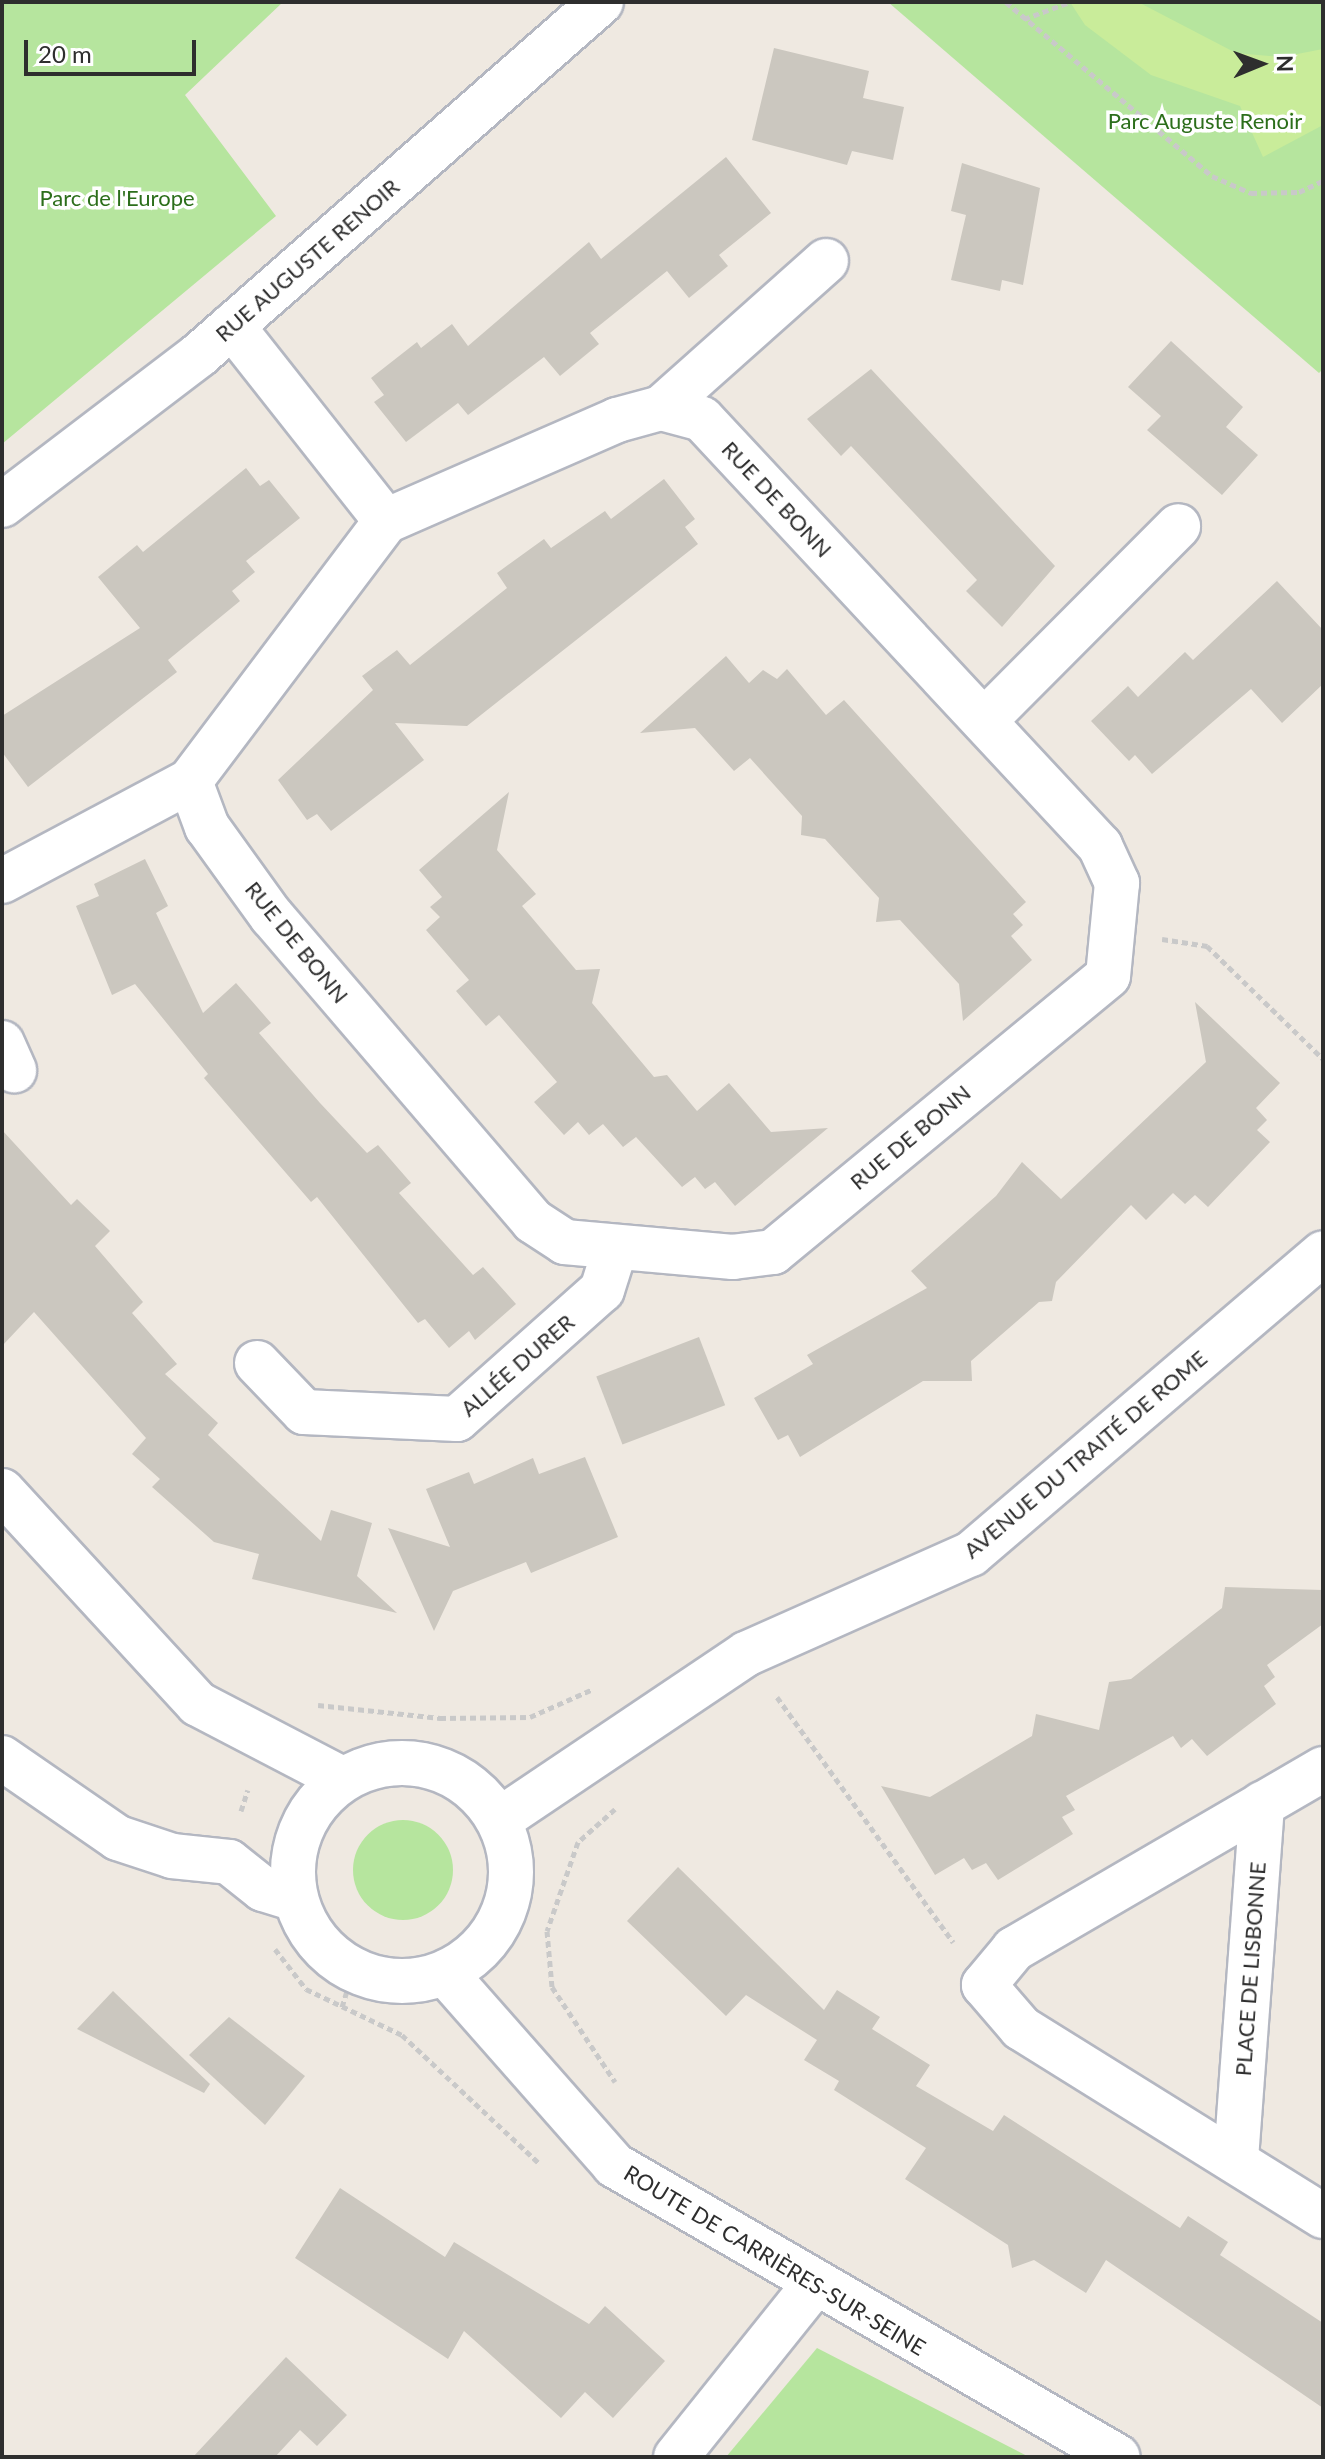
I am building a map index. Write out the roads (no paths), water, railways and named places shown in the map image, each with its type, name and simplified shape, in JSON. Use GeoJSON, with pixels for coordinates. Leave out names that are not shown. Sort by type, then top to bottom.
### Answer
{"type":"FeatureCollection","features":[{"type":"Feature","properties":{"kind":"street","name":"RUE AUGUSTE RENOIR"},"geometry":{"type":"LineString","coordinates":[[2,505],[232,326],[601,2]]}},
{"type":"Feature","properties":{"kind":"street"},"geometry":{"type":"LineString","coordinates":[[2,881],[190,781],[386,521],[617,420],[661,408],[826,261]]}},
{"type":"Feature","properties":{"kind":"street"},"geometry":{"type":"LineString","coordinates":[[232,326],[386,521]]}},
{"type":"Feature","properties":{"kind":"street","name":"RUE DE BONN"},"geometry":{"type":"LineString","coordinates":[[190,781],[207,827],[272,917],[533,1221],[565,1242],[615,1249],[733,1257],[773,1252],[1108,976],[1118,932],[1117,883],[1100,846],[702,419],[661,408]]}},
{"type":"Feature","properties":{"kind":"street"},"geometry":{"type":"LineString","coordinates":[[984,721],[1178,526]]}},
{"type":"Feature","properties":{"kind":"street","name":"ALLÉE DURER"},"geometry":{"type":"LineString","coordinates":[[257,1363],[304,1412],[457,1419],[602,1290],[615,1249]]}},
{"type":"Feature","properties":{"kind":"street","name":"AVENUE DU TRAITÉ DE ROME"},"geometry":{"type":"LineString","coordinates":[[499,1820],[746,1654],[971,1554],[1323,1253]]}},
{"type":"Feature","properties":{"kind":"street"},"geometry":{"type":"LineString","coordinates":[[2,1491],[198,1704],[342,1779]]}},
{"type":"Feature","properties":{"kind":"street"},"geometry":{"type":"LineString","coordinates":[[375,1765],[435,1768],[477,1791],[499,1820],[511,1854],[510,1891],[475,1954],[445,1973],[348,1989],[295,1899],[299,1832],[342,1779],[375,1765]]}},
{"type":"Feature","properties":{"kind":"street"},"geometry":{"type":"LineString","coordinates":[[5,1766],[118,1838],[172,1856],[229,1862],[263,1889],[295,1899]]}},
{"type":"Feature","properties":{"kind":"street"},"geometry":{"type":"LineString","coordinates":[[1323,1769],[1014,1949],[984,1985],[1021,2028],[1236,2159],[1323,2216]]}},
{"type":"Feature","properties":{"kind":"street","name":"PLACE DE LISBONNE"},"geometry":{"type":"LineString","coordinates":[[1236,2159],[1262,1804]]}},
{"type":"Feature","properties":{"kind":"street","name":"ROUTE DE CARRIÈRES-SUR-SEINE"},"geometry":{"type":"LineString","coordinates":[[445,1973],[614,2165],[813,2286],[1118,2457]]}},
{"type":"Feature","properties":{"kind":"street"},"geometry":{"type":"LineString","coordinates":[[676,2457],[813,2286]]}},
{"type":"Feature","properties":{"kind":"park label","name":"Parc Auguste Renoir"},"geometry":{"type":"Point","coordinates":[1205,121]}},
{"type":"Feature","properties":{"kind":"park label","name":"Parc de l'Europe"},"geometry":{"type":"Point","coordinates":[117,198]}}]}
